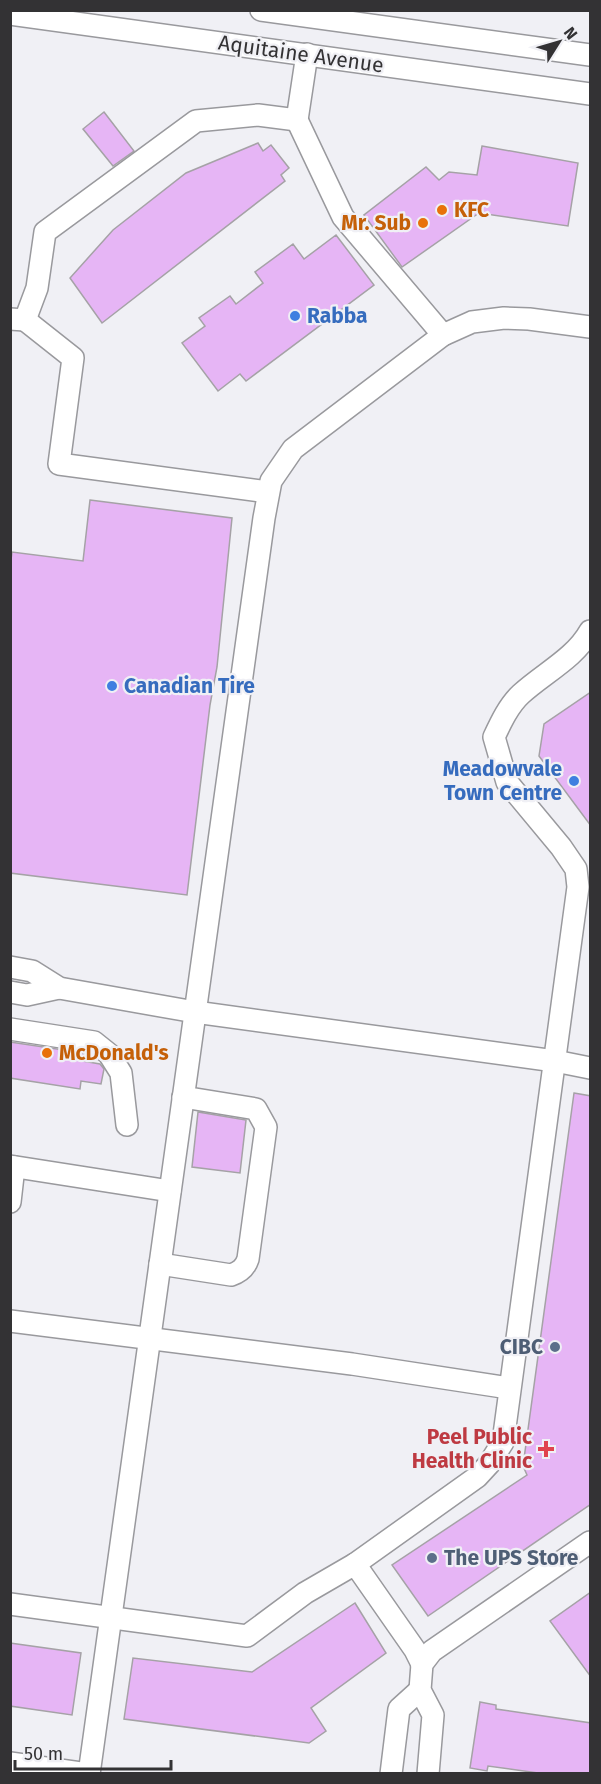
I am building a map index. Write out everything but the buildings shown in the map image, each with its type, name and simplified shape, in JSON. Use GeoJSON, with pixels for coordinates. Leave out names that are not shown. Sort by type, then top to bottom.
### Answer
{"type":"FeatureCollection","features":[{"type":"Feature","properties":{"kind":"street","name":"Aquitaine Avenue"},"geometry":{"type":"LineString","coordinates":[[261,10],[367,17],[591,55]]}},
{"type":"Feature","properties":{"kind":"street","name":"Aquitaine Avenue"},"geometry":{"type":"LineString","coordinates":[[10,14],[591,94]]}},
{"type":"Feature","properties":{"kind":"street"},"geometry":{"type":"LineString","coordinates":[[306,54],[297,120],[343,217],[443,335]]}},
{"type":"Feature","properties":{"kind":"street"},"geometry":{"type":"LineString","coordinates":[[268,492],[59,464],[73,358],[18,320],[36,288],[45,232],[196,121],[258,115],[297,120]]}},
{"type":"Feature","properties":{"kind":"street"},"geometry":{"type":"LineString","coordinates":[[10,1763],[89,1773],[271,480],[293,448],[443,335],[472,322],[504,318],[591,327]]}},
{"type":"Feature","properties":{"kind":"street"},"geometry":{"type":"LineString","coordinates":[[10,1604],[63,1613],[111,1617],[247,1636],[305,1593],[355,1564],[445,1501],[489,1464],[503,1442],[578,887],[576,869],[507,782],[494,737],[505,715],[519,695],[582,646],[591,631]]}},
{"type":"Feature","properties":{"kind":"street"},"geometry":{"type":"LineString","coordinates":[[10,967],[32,971],[59,988],[195,1012],[555,1061],[591,1068]]}},
{"type":"Feature","properties":{"kind":"street"},"geometry":{"type":"LineString","coordinates":[[10,992],[27,995],[59,988]]}},
{"type":"Feature","properties":{"kind":"street"},"geometry":{"type":"LineString","coordinates":[[10,1029],[94,1042],[109,1054],[121,1073],[127,1125]]}},
{"type":"Feature","properties":{"kind":"street"},"geometry":{"type":"LineString","coordinates":[[160,1264],[231,1275],[245,1267],[263,1149],[266,1127],[256,1109],[183,1097]]}},
{"type":"Feature","properties":{"kind":"street"},"geometry":{"type":"LineString","coordinates":[[10,1202],[12,1167],[170,1191]]}},
{"type":"Feature","properties":{"kind":"street"},"geometry":{"type":"LineString","coordinates":[[10,1321],[352,1364],[509,1388]]}},
{"type":"Feature","properties":{"kind":"street"},"geometry":{"type":"LineString","coordinates":[[422,1664],[432,1651],[591,1542]]}},
{"type":"Feature","properties":{"kind":"street"},"geometry":{"type":"LineString","coordinates":[[355,1564],[415,1650],[422,1664],[420,1690],[434,1715],[428,1773]]}},
{"type":"Feature","properties":{"kind":"street"},"geometry":{"type":"LineString","coordinates":[[391,1773],[399,1709],[420,1690]]}},
{"type":"Feature","properties":{"kind":"place","name":"KFC"},"geometry":{"type":"Point","coordinates":[442,210]}},
{"type":"Feature","properties":{"kind":"place","name":"Mr. Sub"},"geometry":{"type":"Point","coordinates":[423,223]}},
{"type":"Feature","properties":{"kind":"place","name":"Rabba"},"geometry":{"type":"Point","coordinates":[295,316]}},
{"type":"Feature","properties":{"kind":"place","name":"Canadian Tire"},"geometry":{"type":"Point","coordinates":[112,686]}},
{"type":"Feature","properties":{"kind":"place","name":"Meadowvale Town Centre"},"geometry":{"type":"Point","coordinates":[574,781]}},
{"type":"Feature","properties":{"kind":"place","name":"McDonald's"},"geometry":{"type":"Point","coordinates":[47,1053]}},
{"type":"Feature","properties":{"kind":"place","name":"CIBC"},"geometry":{"type":"Point","coordinates":[555,1347]}},
{"type":"Feature","properties":{"kind":"place","name":"Peel Public Health Clinic"},"geometry":{"type":"Point","coordinates":[546,1449]}},
{"type":"Feature","properties":{"kind":"place","name":"The UPS Store"},"geometry":{"type":"Point","coordinates":[432,1558]}}]}
